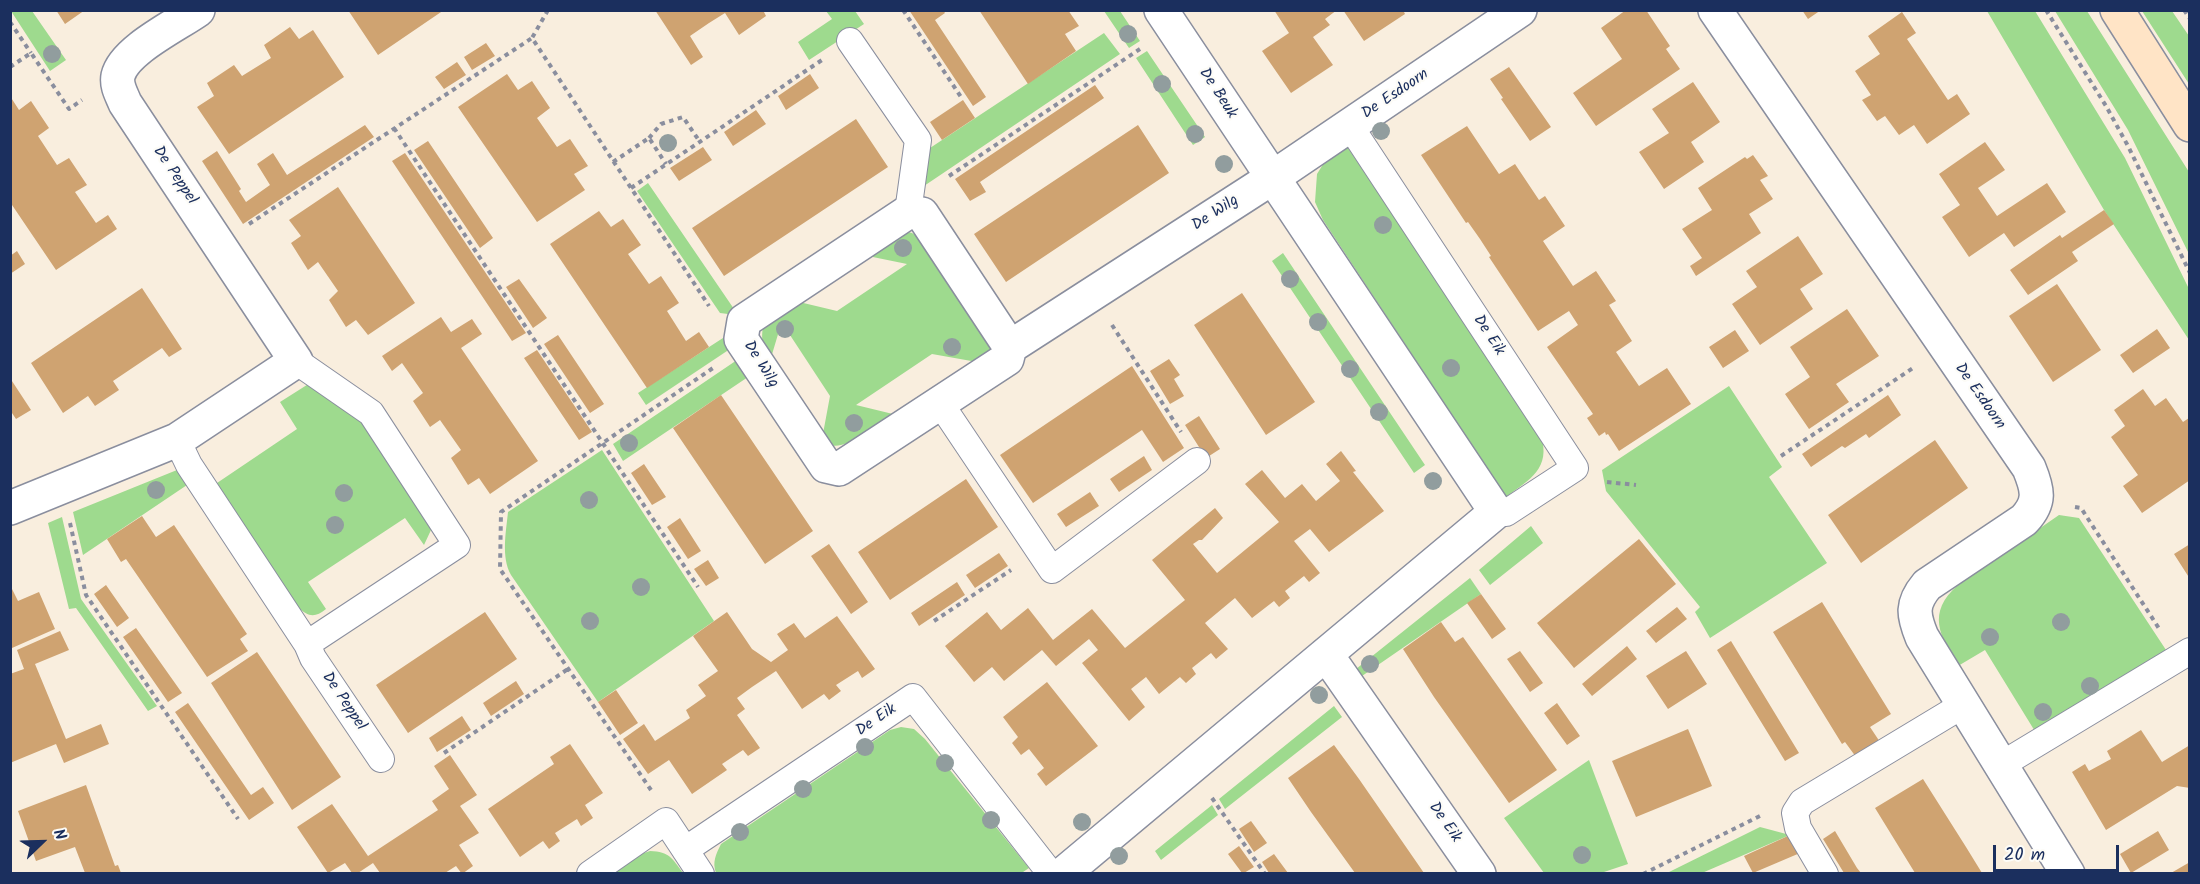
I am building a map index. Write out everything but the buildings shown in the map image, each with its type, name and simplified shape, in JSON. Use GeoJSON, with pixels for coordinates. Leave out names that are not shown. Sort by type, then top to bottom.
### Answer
{"type":"FeatureCollection","features":[{"type":"Feature","properties":{"kind":"main road"},"geometry":{"type":"LineString","coordinates":[[2117,10],[2190,125]]}},
{"type":"Feature","properties":{"kind":"street"},"geometry":{"type":"LineString","coordinates":[[118,77],[123,64],[132,54],[198,10]]}},
{"type":"Feature","properties":{"kind":"street","name":"De Esdoorn"},"geometry":{"type":"LineString","coordinates":[[1272,178],[1520,10]]}},
{"type":"Feature","properties":{"kind":"street","name":"De Esdoorn"},"geometry":{"type":"LineString","coordinates":[[1715,10],[2029,468],[2035,483],[2037,498]]}},
{"type":"Feature","properties":{"kind":"street","name":"De Beuk"},"geometry":{"type":"LineString","coordinates":[[1167,19],[1272,178]]}},
{"type":"Feature","properties":{"kind":"street","name":"De Peppel"},"geometry":{"type":"LineString","coordinates":[[118,77],[119,89],[125,103],[296,361]]}},
{"type":"Feature","properties":{"kind":"street"},"geometry":{"type":"LineString","coordinates":[[1272,178],[1496,512]]}},
{"type":"Feature","properties":{"kind":"street","name":"De Wilg"},"geometry":{"type":"LineString","coordinates":[[909,202],[744,321],[744,338],[826,466],[839,469],[1007,358],[1010,347],[1272,178]]}},
{"type":"Feature","properties":{"kind":"street"},"geometry":{"type":"LineString","coordinates":[[909,202],[922,214],[1010,347]]}},
{"type":"Feature","properties":{"kind":"street"},"geometry":{"type":"LineString","coordinates":[[10,508],[177,440],[296,361]]}},
{"type":"Feature","properties":{"kind":"street"},"geometry":{"type":"LineString","coordinates":[[2037,498],[2033,510],[2024,520],[1927,585],[1917,597],[1915,612],[1916,623],[1922,637],[2068,873]]}},
{"type":"Feature","properties":{"kind":"street","name":"De Eik"},"geometry":{"type":"LineString","coordinates":[[1063,873],[1496,512]]}},
{"type":"Feature","properties":{"kind":"street","name":"De Eik"},"geometry":{"type":"LineString","coordinates":[[1326,654],[1479,873]]}},
{"type":"Feature","properties":{"kind":"lane"},"geometry":{"type":"LineString","coordinates":[[850,41],[918,140],[909,202]]}},
{"type":"Feature","properties":{"kind":"lane","name":"De Eik"},"geometry":{"type":"LineString","coordinates":[[1350,126],[1575,468],[1506,513],[1496,512]]}},
{"type":"Feature","properties":{"kind":"lane","name":"De Peppel"},"geometry":{"type":"LineString","coordinates":[[296,361],[371,413],[457,545],[307,644]]}},
{"type":"Feature","properties":{"kind":"lane"},"geometry":{"type":"LineString","coordinates":[[940,403],[1052,570],[1197,461]]}},
{"type":"Feature","properties":{"kind":"lane","name":"De Peppel"},"geometry":{"type":"LineString","coordinates":[[177,440],[189,465],[381,759]]}},
{"type":"Feature","properties":{"kind":"lane"},"geometry":{"type":"LineString","coordinates":[[2001,765],[2184,655]]}},
{"type":"Feature","properties":{"kind":"lane","name":"De Eik"},"geometry":{"type":"LineString","coordinates":[[685,850],[913,697],[1051,873]]}},
{"type":"Feature","properties":{"kind":"lane"},"geometry":{"type":"LineString","coordinates":[[1825,873],[1798,828],[1795,813],[1802,802],[1964,705]]}},
{"type":"Feature","properties":{"kind":"lane"},"geometry":{"type":"LineString","coordinates":[[590,873],[666,821],[700,873]]}},
{"type":"Feature","properties":{"kind":"path"},"geometry":{"type":"LineString","coordinates":[[219,244],[532,38],[548,10]]}},
{"type":"Feature","properties":{"kind":"path"},"geometry":{"type":"LineString","coordinates":[[903,10],[961,97]]}},
{"type":"Feature","properties":{"kind":"path"},"geometry":{"type":"LineString","coordinates":[[2046,10],[2106,106],[2128,146],[2190,273]]}},
{"type":"Feature","properties":{"kind":"path"},"geometry":{"type":"LineString","coordinates":[[2184,10],[2190,19]]}},
{"type":"Feature","properties":{"kind":"path"},"geometry":{"type":"LineString","coordinates":[[909,202],[1167,19]]}},
{"type":"Feature","properties":{"kind":"path"},"geometry":{"type":"LineString","coordinates":[[10,22],[69,108],[118,77]]}},
{"type":"Feature","properties":{"kind":"path"},"geometry":{"type":"LineString","coordinates":[[532,38],[718,320],[744,338],[603,442],[501,512],[500,569],[657,799],[666,821]]}},
{"type":"Feature","properties":{"kind":"path"},"geometry":{"type":"LineString","coordinates":[[631,188],[850,41]]}},
{"type":"Feature","properties":{"kind":"path"},"geometry":{"type":"LineString","coordinates":[[10,67],[31,53]]}},
{"type":"Feature","properties":{"kind":"path"},"geometry":{"type":"LineString","coordinates":[[613,162],[649,138],[661,124],[683,117],[700,142]]}},
{"type":"Feature","properties":{"kind":"path"},"geometry":{"type":"LineString","coordinates":[[394,128],[698,587]]}},
{"type":"Feature","properties":{"kind":"path"},"geometry":{"type":"LineString","coordinates":[[649,138],[666,165]]}},
{"type":"Feature","properties":{"kind":"path"},"geometry":{"type":"LineString","coordinates":[[1092,294],[1193,450],[1197,461]]}},
{"type":"Feature","properties":{"kind":"path"},"geometry":{"type":"LineString","coordinates":[[1781,456],[1944,347]]}},
{"type":"Feature","properties":{"kind":"path"},"geometry":{"type":"LineString","coordinates":[[62,488],[86,595],[238,819]]}},
{"type":"Feature","properties":{"kind":"path"},"geometry":{"type":"LineString","coordinates":[[2037,498],[2081,508],[2184,655]]}},
{"type":"Feature","properties":{"kind":"path"},"geometry":{"type":"LineString","coordinates":[[934,621],[1039,551]]}},
{"type":"Feature","properties":{"kind":"path"},"geometry":{"type":"LineString","coordinates":[[444,753],[568,669]]}},
{"type":"Feature","properties":{"kind":"path"},"geometry":{"type":"LineString","coordinates":[[1212,797],[1265,873]]}},
{"type":"Feature","properties":{"kind":"path"},"geometry":{"type":"LineString","coordinates":[[1643,873],[1768,812],[1795,813]]}},
{"type":"Feature","properties":{"kind":"green space"},"geometry":{"type":"Polygon","coordinates":[[[11,11],[32,11],[66,60],[50,71],[11,11]]]}},
{"type":"Feature","properties":{"kind":"green space"},"geometry":{"type":"Polygon","coordinates":[[[826,11],[855,11],[864,24],[809,60],[798,42],[832,19],[826,11]]]}},
{"type":"Feature","properties":{"kind":"green space"},"geometry":{"type":"Polygon","coordinates":[[[1104,11],[1120,11],[1140,41],[1129,48],[1104,11]]]}},
{"type":"Feature","properties":{"kind":"green space"},"geometry":{"type":"Polygon","coordinates":[[[1987,11],[2035,11],[2125,158],[2189,289],[2189,340],[2104,210],[1987,11]]]}},
{"type":"Feature","properties":{"kind":"green space"},"geometry":{"type":"Polygon","coordinates":[[[2055,11],[2087,11],[2189,172],[2189,254],[2128,130],[2055,11]]]}},
{"type":"Feature","properties":{"kind":"green space"},"geometry":{"type":"Polygon","coordinates":[[[2142,11],[2172,11],[2189,36],[2189,84],[2142,11]]]}},
{"type":"Feature","properties":{"kind":"green space"},"geometry":{"type":"Polygon","coordinates":[[[1104,33],[1120,54],[924,186],[930,148],[1104,33]]]}},
{"type":"Feature","properties":{"kind":"green space"},"geometry":{"type":"Polygon","coordinates":[[[1147,51],[1205,137],[1193,145],[1136,58],[1147,51]]]}},
{"type":"Feature","properties":{"kind":"green space"},"geometry":{"type":"Polygon","coordinates":[[[1346,145],[1541,435],[1543,456],[1541,465],[1530,478],[1506,497],[1323,220],[1315,202],[1317,174],[1327,158],[1346,145]]]}},
{"type":"Feature","properties":{"kind":"green space"},"geometry":{"type":"Polygon","coordinates":[[[648,183],[734,309],[728,314],[720,313],[637,191],[648,183]]]}},
{"type":"Feature","properties":{"kind":"green space"},"geometry":{"type":"Polygon","coordinates":[[[904,231],[918,237],[994,351],[977,362],[932,354],[856,405],[897,415],[854,440],[837,446],[830,445],[822,439],[830,396],[788,332],[779,331],[770,361],[763,344],[763,326],[795,301],[837,311],[907,264],[863,255],[904,231]]]}},
{"type":"Feature","properties":{"kind":"green space"},"geometry":{"type":"Polygon","coordinates":[[[1283,253],[1425,465],[1414,473],[1272,261],[1283,253]]]}},
{"type":"Feature","properties":{"kind":"green space"},"geometry":{"type":"Polygon","coordinates":[[[723,338],[730,349],[646,405],[638,393],[723,338]]]}},
{"type":"Feature","properties":{"kind":"green space"},"geometry":{"type":"Polygon","coordinates":[[[737,360],[748,377],[623,461],[613,444],[737,360]]]}},
{"type":"Feature","properties":{"kind":"green space"},"geometry":{"type":"Polygon","coordinates":[[[310,383],[364,423],[429,520],[431,530],[424,545],[405,518],[308,582],[326,609],[312,615],[298,607],[217,483],[297,429],[280,402],[310,383]]]}},
{"type":"Feature","properties":{"kind":"green space"},"geometry":{"type":"Polygon","coordinates":[[[1729,386],[1782,467],[1769,477],[1827,563],[1710,638],[1695,612],[1700,607],[1606,491],[1602,470],[1729,386]]]}},
{"type":"Feature","properties":{"kind":"green space"},"geometry":{"type":"Polygon","coordinates":[[[602,450],[714,621],[598,702],[511,575],[506,560],[505,544],[508,512],[602,450]]]}},
{"type":"Feature","properties":{"kind":"green space"},"geometry":{"type":"Polygon","coordinates":[[[177,470],[187,485],[83,555],[73,512],[177,470]]]}},
{"type":"Feature","properties":{"kind":"green space"},"geometry":{"type":"Polygon","coordinates":[[[2059,515],[2079,518],[2168,653],[2036,733],[1985,650],[1958,666],[1942,635],[1939,615],[1948,595],[1958,585],[2059,515]]]}},
{"type":"Feature","properties":{"kind":"green space"},"geometry":{"type":"Polygon","coordinates":[[[62,517],[81,599],[157,706],[148,711],[76,608],[69,609],[48,523],[62,517]]]}},
{"type":"Feature","properties":{"kind":"green space"},"geometry":{"type":"Polygon","coordinates":[[[1531,526],[1543,543],[1490,585],[1479,570],[1531,526]]]}},
{"type":"Feature","properties":{"kind":"green space"},"geometry":{"type":"Polygon","coordinates":[[[1470,578],[1481,594],[1362,676],[1356,669],[1470,578]]]}},
{"type":"Feature","properties":{"kind":"green space"},"geometry":{"type":"Polygon","coordinates":[[[1334,706],[1342,717],[1225,809],[1219,799],[1334,706]]]}},
{"type":"Feature","properties":{"kind":"green space"},"geometry":{"type":"Polygon","coordinates":[[[901,727],[914,729],[925,739],[1029,868],[1020,874],[716,873],[716,855],[721,844],[890,730],[901,727]]]}},
{"type":"Feature","properties":{"kind":"green space"},"geometry":{"type":"Polygon","coordinates":[[[1589,760],[1628,864],[1601,873],[1544,873],[1504,818],[1589,760]]]}},
{"type":"Feature","properties":{"kind":"green space"},"geometry":{"type":"Polygon","coordinates":[[[1212,805],[1218,815],[1161,860],[1155,851],[1212,805]]]}},
{"type":"Feature","properties":{"kind":"green space"},"geometry":{"type":"Polygon","coordinates":[[[1760,827],[1790,835],[1702,873],[1665,874],[1760,827]]]}},
{"type":"Feature","properties":{"kind":"green space"},"geometry":{"type":"Polygon","coordinates":[[[650,851],[670,857],[683,873],[610,874],[638,855],[650,851]]]}}]}
